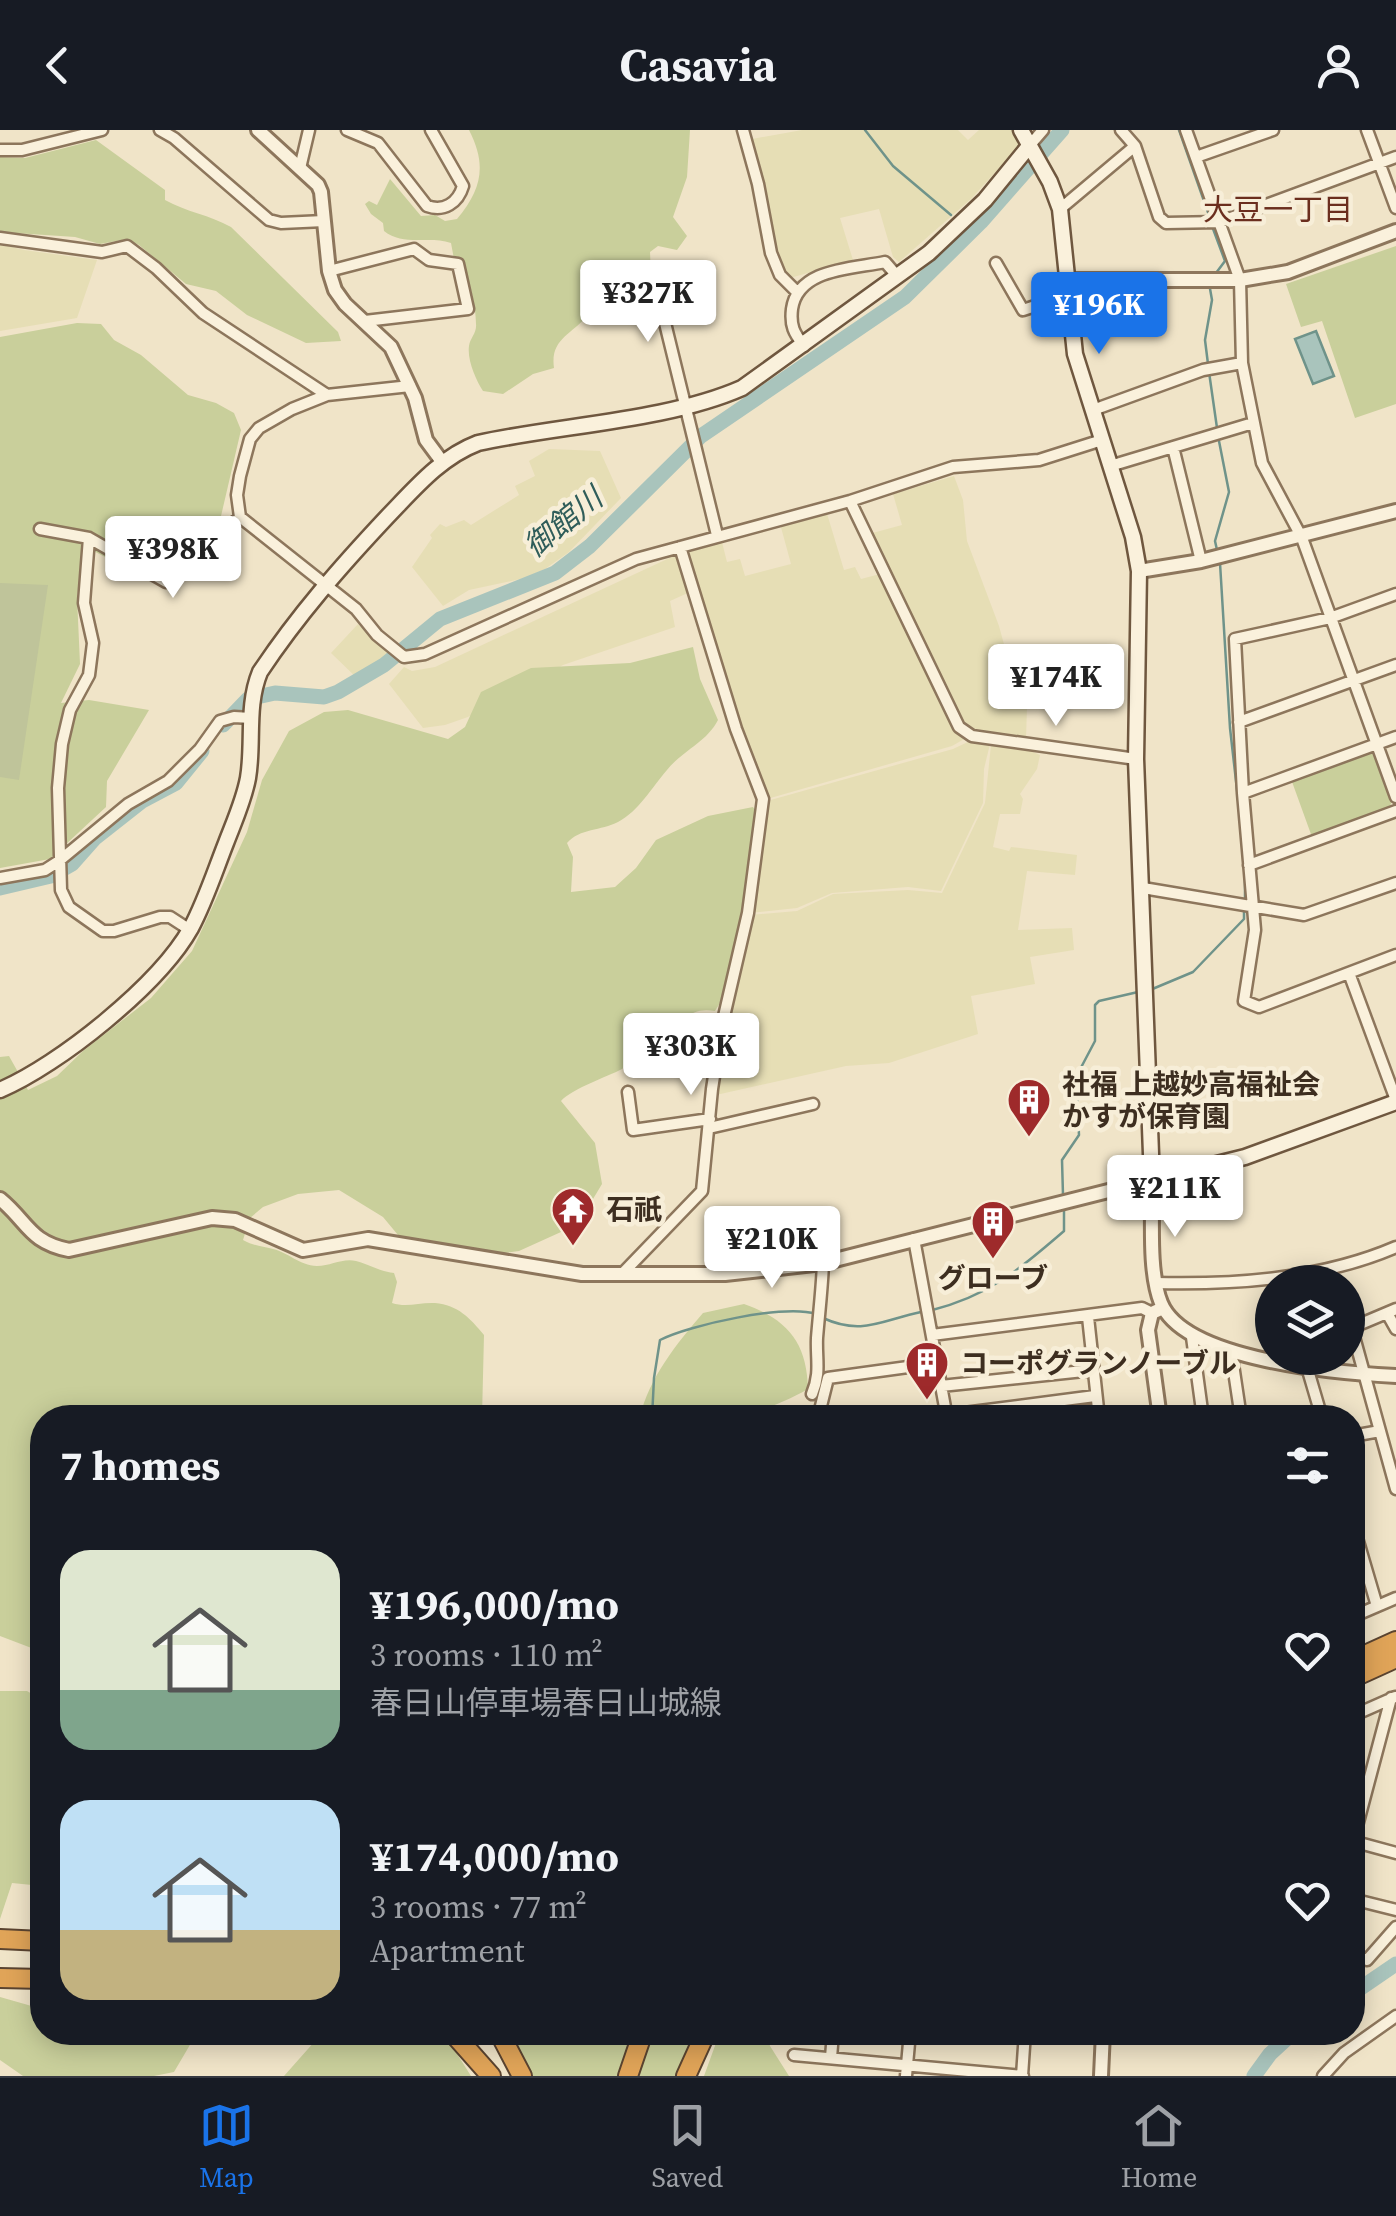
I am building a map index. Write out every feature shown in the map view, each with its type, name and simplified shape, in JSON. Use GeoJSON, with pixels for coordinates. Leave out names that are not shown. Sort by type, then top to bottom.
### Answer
{"type":"FeatureCollection","features":[{"type":"Feature","properties":{"kind":"highway"},"geometry":{"type":"LineString","coordinates":[[1365,1655],[1396,1641]]}},
{"type":"Feature","properties":{"kind":"highway"},"geometry":{"type":"LineString","coordinates":[[1365,1672],[1396,1658]]}},
{"type":"Feature","properties":{"kind":"highway"},"geometry":{"type":"LineString","coordinates":[[0,1938],[30,1940]]}},
{"type":"Feature","properties":{"kind":"highway"},"geometry":{"type":"LineString","coordinates":[[0,1978],[30,1979]]}},
{"type":"Feature","properties":{"kind":"highway"},"geometry":{"type":"LineString","coordinates":[[463,2045],[490,2076]]}},
{"type":"Feature","properties":{"kind":"highway"},"geometry":{"type":"LineString","coordinates":[[506,2045],[522,2076]]}},
{"type":"Feature","properties":{"kind":"highway"},"geometry":{"type":"LineString","coordinates":[[628,2076],[639,2045]]}},
{"type":"Feature","properties":{"kind":"highway"},"geometry":{"type":"LineString","coordinates":[[686,2076],[700,2045]]}},
{"type":"Feature","properties":{"kind":"main road"},"geometry":{"type":"LineString","coordinates":[[1022,130],[1060,209],[1075,354],[1133,537],[1139,571],[1136,759],[1152,1180],[1244,1157],[1396,1101]]}},
{"type":"Feature","properties":{"kind":"main road"},"geometry":{"type":"LineString","coordinates":[[0,1090],[58,1058],[100,1024],[151,978],[190,930],[248,778],[254,686],[260,672],[324,583],[420,482],[442,463],[478,443],[684,406],[720,398],[742,388],[898,277],[956,229],[1034,151]]}},
{"type":"Feature","properties":{"kind":"street"},"geometry":{"type":"LineString","coordinates":[[0,150],[64,142],[102,130]]}},
{"type":"Feature","properties":{"kind":"street"},"geometry":{"type":"LineString","coordinates":[[160,130],[269,220],[324,221]]}},
{"type":"Feature","properties":{"kind":"street"},"geometry":{"type":"LineString","coordinates":[[258,130],[321,192],[329,271],[339,297],[391,346],[410,386],[422,430],[442,463]]}},
{"type":"Feature","properties":{"kind":"street"},"geometry":{"type":"LineString","coordinates":[[300,168],[309,130]]}},
{"type":"Feature","properties":{"kind":"street"},"geometry":{"type":"LineString","coordinates":[[346,130],[378,143],[426,206],[436,209],[453,203],[463,186],[431,130]]}},
{"type":"Feature","properties":{"kind":"street"},"geometry":{"type":"LineString","coordinates":[[743,130],[771,253],[780,275],[796,291]]}},
{"type":"Feature","properties":{"kind":"street"},"geometry":{"type":"LineString","coordinates":[[1034,151],[1044,130]]}},
{"type":"Feature","properties":{"kind":"street"},"geometry":{"type":"LineString","coordinates":[[1121,130],[1135,146],[1160,217],[1166,222],[1220,222],[1396,157]]}},
{"type":"Feature","properties":{"kind":"street"},"geometry":{"type":"LineString","coordinates":[[1186,130],[1240,280],[1242,363],[1262,463],[1302,538],[1396,797]]}},
{"type":"Feature","properties":{"kind":"street"},"geometry":{"type":"LineString","coordinates":[[1196,157],[1274,130]]}},
{"type":"Feature","properties":{"kind":"street"},"geometry":{"type":"LineString","coordinates":[[1367,130],[1396,208]]}},
{"type":"Feature","properties":{"kind":"street"},"geometry":{"type":"LineString","coordinates":[[1060,209],[1135,146]]}},
{"type":"Feature","properties":{"kind":"street"},"geometry":{"type":"LineString","coordinates":[[996,263],[1023,310],[1068,288],[1240,280],[1288,272],[1396,231]]}},
{"type":"Feature","properties":{"kind":"street"},"geometry":{"type":"LineString","coordinates":[[0,238],[102,252],[128,246],[203,314],[327,395]]}},
{"type":"Feature","properties":{"kind":"street"},"geometry":{"type":"LineString","coordinates":[[329,271],[414,248],[429,260],[458,264],[468,309],[365,321]]}},
{"type":"Feature","properties":{"kind":"street"},"geometry":{"type":"LineString","coordinates":[[804,346],[791,324],[796,291],[808,280],[885,262],[898,277]]}},
{"type":"Feature","properties":{"kind":"street"},"geometry":{"type":"LineString","coordinates":[[652,274],[717,536]]}},
{"type":"Feature","properties":{"kind":"street"},"geometry":{"type":"LineString","coordinates":[[1093,410],[1203,370],[1242,363]]}},
{"type":"Feature","properties":{"kind":"street"},"geometry":{"type":"LineString","coordinates":[[410,386],[327,395],[266,424],[250,439],[237,495],[240,518],[356,609],[399,654],[425,654],[636,559],[953,468],[1039,460],[1102,440]]}},
{"type":"Feature","properties":{"kind":"street"},"geometry":{"type":"LineString","coordinates":[[1110,466],[1254,423]]}},
{"type":"Feature","properties":{"kind":"street"},"geometry":{"type":"LineString","coordinates":[[1173,447],[1201,562]]}},
{"type":"Feature","properties":{"kind":"street"},"geometry":{"type":"LineString","coordinates":[[850,500],[959,727],[972,736],[1136,759]]}},
{"type":"Feature","properties":{"kind":"street"},"geometry":{"type":"LineString","coordinates":[[1139,571],[1201,562],[1396,511]]}},
{"type":"Feature","properties":{"kind":"street"},"geometry":{"type":"LineString","coordinates":[[40,529],[89,538],[166,582],[240,518]]}},
{"type":"Feature","properties":{"kind":"street"},"geometry":{"type":"LineString","coordinates":[[89,538],[84,603],[94,643],[88,674],[70,710],[58,788],[64,900],[92,926],[114,932],[160,916],[170,917],[190,930]]}},
{"type":"Feature","properties":{"kind":"street"},"geometry":{"type":"LineString","coordinates":[[622,1274],[702,1191],[722,1025],[748,913],[764,799],[736,728],[680,546]]}},
{"type":"Feature","properties":{"kind":"street"},"geometry":{"type":"LineString","coordinates":[[1396,594],[1330,618],[1235,639],[1255,930],[1243,996],[1248,1005],[1258,1006],[1396,955]]}},
{"type":"Feature","properties":{"kind":"street"},"geometry":{"type":"LineString","coordinates":[[1239,722],[1396,665]]}},
{"type":"Feature","properties":{"kind":"street"},"geometry":{"type":"LineString","coordinates":[[0,878],[45,870],[128,804],[168,780],[200,749],[220,721],[251,718]]}},
{"type":"Feature","properties":{"kind":"street"},"geometry":{"type":"LineString","coordinates":[[1243,793],[1396,737]]}},
{"type":"Feature","properties":{"kind":"street"},"geometry":{"type":"LineString","coordinates":[[1248,865],[1396,811]]}},
{"type":"Feature","properties":{"kind":"street"},"geometry":{"type":"LineString","coordinates":[[1142,888],[1290,914],[1318,912],[1396,883]]}},
{"type":"Feature","properties":{"kind":"street"},"geometry":{"type":"LineString","coordinates":[[1349,973],[1396,1101]]}},
{"type":"Feature","properties":{"kind":"street"},"geometry":{"type":"LineString","coordinates":[[628,1092],[634,1130],[709,1124],[813,1104]]}},
{"type":"Feature","properties":{"kind":"street"},"geometry":{"type":"LineString","coordinates":[[0,1200],[33,1236],[50,1246],[69,1250],[212,1218],[234,1220],[303,1250],[368,1239],[564,1271],[725,1274],[823,1264],[1152,1180],[1157,1310],[1148,1330],[1158,1405]]}},
{"type":"Feature","properties":{"kind":"street"},"geometry":{"type":"LineString","coordinates":[[914,1239],[945,1405]]}},
{"type":"Feature","properties":{"kind":"street"},"geometry":{"type":"LineString","coordinates":[[1347,1265],[1396,1247]]}},
{"type":"Feature","properties":{"kind":"street"},"geometry":{"type":"LineString","coordinates":[[812,1394],[820,1368],[816,1341],[822,1310],[823,1264]]}},
{"type":"Feature","properties":{"kind":"street"},"geometry":{"type":"LineString","coordinates":[[1155,1283],[1208,1284],[1255,1279]]}},
{"type":"Feature","properties":{"kind":"street"},"geometry":{"type":"LineString","coordinates":[[932,1335],[1142,1308],[1157,1310],[1192,1337],[1255,1356]]}},
{"type":"Feature","properties":{"kind":"street"},"geometry":{"type":"LineString","coordinates":[[1365,1322],[1392,1311],[1396,1330]]}},
{"type":"Feature","properties":{"kind":"street"},"geometry":{"type":"LineString","coordinates":[[1088,1317],[1096,1405]]}},
{"type":"Feature","properties":{"kind":"street"},"geometry":{"type":"LineString","coordinates":[[1192,1337],[1201,1405]]}},
{"type":"Feature","properties":{"kind":"street"},"geometry":{"type":"LineString","coordinates":[[1231,1351],[1239,1405]]}},
{"type":"Feature","properties":{"kind":"street"},"geometry":{"type":"LineString","coordinates":[[821,1405],[828,1378],[937,1363]]}},
{"type":"Feature","properties":{"kind":"street"},"geometry":{"type":"LineString","coordinates":[[941,1386],[1093,1370]]}},
{"type":"Feature","properties":{"kind":"street"},"geometry":{"type":"LineString","coordinates":[[1365,1374],[1396,1376]]}},
{"type":"Feature","properties":{"kind":"street"},"geometry":{"type":"LineString","coordinates":[[1310,1375],[1318,1405]]}},
{"type":"Feature","properties":{"kind":"street"},"geometry":{"type":"LineString","coordinates":[[1364,1375],[1380,1430],[1391,1450],[1396,1489]]}},
{"type":"Feature","properties":{"kind":"street"},"geometry":{"type":"LineString","coordinates":[[1028,1405],[1095,1396]]}},
{"type":"Feature","properties":{"kind":"street"},"geometry":{"type":"LineString","coordinates":[[1365,1433],[1380,1430]]}},
{"type":"Feature","properties":{"kind":"street"},"geometry":{"type":"LineString","coordinates":[[1365,1565],[1377,1606]]}},
{"type":"Feature","properties":{"kind":"street"},"geometry":{"type":"LineString","coordinates":[[1365,1612],[1396,1598]]}},
{"type":"Feature","properties":{"kind":"street"},"geometry":{"type":"LineString","coordinates":[[1365,1711],[1395,1698]]}},
{"type":"Feature","properties":{"kind":"street"},"geometry":{"type":"LineString","coordinates":[[1365,1800],[1395,1698]]}},
{"type":"Feature","properties":{"kind":"street"},"geometry":{"type":"LineString","coordinates":[[1365,1844],[1396,1853]]}},
{"type":"Feature","properties":{"kind":"street"},"geometry":{"type":"LineString","coordinates":[[1365,1902],[1396,1910]]}},
{"type":"Feature","properties":{"kind":"street"},"geometry":{"type":"LineString","coordinates":[[1365,1959],[1396,1927]]}},
{"type":"Feature","properties":{"kind":"street"},"geometry":{"type":"LineString","coordinates":[[1365,2038],[1396,2016]]}},
{"type":"Feature","properties":{"kind":"street"},"geometry":{"type":"LineString","coordinates":[[830,2058],[832,2045]]}},
{"type":"Feature","properties":{"kind":"street"},"geometry":{"type":"LineString","coordinates":[[907,2070],[909,2045]]}},
{"type":"Feature","properties":{"kind":"street"},"geometry":{"type":"LineString","coordinates":[[794,2055],[907,2070],[1022,2076],[1024,2045]]}},
{"type":"Feature","properties":{"kind":"street"},"geometry":{"type":"LineString","coordinates":[[1101,2076],[1102,2045]]}},
{"type":"Feature","properties":{"kind":"street"},"geometry":{"type":"LineString","coordinates":[[1323,2076],[1355,2045]]}},
{"type":"Feature","properties":{"kind":"shaded area"},"geometry":{"type":"Polygon","coordinates":[[[802,130],[958,130],[968,140],[979,130],[1016,130],[1020,145],[971,199],[899,262],[893,257],[879,209],[840,218],[853,260],[790,278],[779,266],[752,139],[802,130]]]}},
{"type":"Feature","properties":{"kind":"shaded area"},"geometry":{"type":"Polygon","coordinates":[[[0,244],[97,260],[77,318],[0,331],[0,244]]]}},
{"type":"Feature","properties":{"kind":"shaded area"},"geometry":{"type":"Polygon","coordinates":[[[549,449],[600,451],[621,498],[569,552],[545,569],[525,578],[469,590],[443,606],[412,567],[432,538],[430,535],[440,524],[446,527],[464,520],[471,525],[519,495],[515,486],[535,476],[529,461],[549,449]]]}},
{"type":"Feature","properties":{"kind":"shaded area"},"geometry":{"type":"Polygon","coordinates":[[[954,476],[963,500],[967,541],[999,626],[1014,681],[1027,707],[1026,739],[978,735],[961,725],[865,535],[902,525],[893,494],[954,476]]]}},
{"type":"Feature","properties":{"kind":"shaded area"},"geometry":{"type":"Polygon","coordinates":[[[825,507],[844,570],[855,567],[861,579],[880,574],[966,738],[952,746],[767,799],[737,728],[682,550],[721,538],[727,562],[740,559],[745,576],[791,564],[779,520],[825,507]]]}},
{"type":"Feature","properties":{"kind":"shaded area"},"geometry":{"type":"Polygon","coordinates":[[[678,554],[690,592],[670,601],[675,627],[563,665],[468,717],[445,725],[423,728],[389,684],[404,667],[412,671],[435,667],[678,554]]]}},
{"type":"Feature","properties":{"kind":"shaded area"},"geometry":{"type":"Polygon","coordinates":[[[358,624],[392,656],[359,680],[331,653],[358,624]]]}},
{"type":"Feature","properties":{"kind":"shaded area"},"geometry":{"type":"Polygon","coordinates":[[[972,740],[990,744],[984,769],[983,803],[941,891],[908,887],[832,893],[797,908],[749,913],[767,801],[953,749],[972,740]]]}},
{"type":"Feature","properties":{"kind":"shaded area"},"geometry":{"type":"Polygon","coordinates":[[[991,745],[1019,746],[1040,755],[1037,769],[1020,794],[1020,814],[1000,814],[993,847],[1077,855],[1075,875],[1027,871],[1018,930],[1072,928],[1074,950],[1030,957],[1035,984],[971,996],[978,1034],[889,1063],[846,1066],[716,1095],[725,1023],[750,915],[797,911],[833,894],[908,890],[942,893],[985,803],[991,745]]]}},
{"type":"Feature","properties":{"kind":"green space"},"geometry":{"type":"Polygon","coordinates":[[[469,130],[690,130],[687,177],[673,217],[687,236],[677,250],[658,246],[650,252],[651,276],[633,287],[624,284],[620,273],[611,271],[600,277],[593,308],[558,344],[554,368],[533,374],[503,394],[483,391],[473,370],[469,352],[476,327],[475,308],[468,279],[454,259],[451,243],[392,236],[365,204],[369,201],[377,205],[390,179],[421,216],[457,219],[472,197],[479,176],[478,154],[469,130]]]}},
{"type":"Feature","properties":{"kind":"green space"},"geometry":{"type":"Polygon","coordinates":[[[96,140],[165,190],[165,200],[231,227],[338,332],[341,341],[306,343],[247,315],[216,291],[186,284],[127,239],[100,244],[75,237],[0,232],[0,157],[25,158],[96,140]]]}},
{"type":"Feature","properties":{"kind":"green space"},"geometry":{"type":"Polygon","coordinates":[[[1396,246],[1396,404],[1355,418],[1322,321],[1301,327],[1286,284],[1396,246]]]}},
{"type":"Feature","properties":{"kind":"green space"},"geometry":{"type":"Polygon","coordinates":[[[77,323],[101,324],[114,340],[141,355],[188,395],[234,413],[241,430],[218,529],[155,583],[84,546],[77,597],[80,664],[61,703],[89,700],[149,710],[107,781],[106,807],[50,859],[0,868],[0,337],[77,323]]]}},
{"type":"Feature","properties":{"kind":"green space"},"geometry":{"type":"Polygon","coordinates":[[[0,583],[48,585],[19,780],[0,777],[0,583]]]}},
{"type":"Feature","properties":{"kind":"green space"},"geometry":{"type":"Polygon","coordinates":[[[693,647],[700,679],[718,720],[707,735],[673,763],[626,817],[567,843],[573,857],[571,892],[615,887],[636,868],[656,840],[708,816],[753,807],[760,819],[754,861],[715,1011],[694,1012],[654,1054],[634,1059],[561,1101],[595,1143],[602,1184],[584,1214],[561,1232],[519,1251],[496,1254],[398,1235],[383,1217],[339,1190],[298,1194],[263,1207],[250,1218],[243,1240],[311,1265],[351,1260],[394,1273],[397,1282],[392,1303],[435,1303],[463,1313],[484,1335],[482,1405],[30,1405],[30,1647],[0,1636],[0,1057],[9,1056],[28,1090],[57,1076],[151,998],[192,951],[247,832],[262,780],[289,731],[324,712],[348,710],[448,739],[465,727],[481,692],[531,668],[630,663],[693,647]]]}},
{"type":"Feature","properties":{"kind":"green space"},"geometry":{"type":"Polygon","coordinates":[[[1367,752],[1375,754],[1392,801],[1389,809],[1312,837],[1291,779],[1367,752]]]}},
{"type":"Feature","properties":{"kind":"green space"},"geometry":{"type":"Polygon","coordinates":[[[744,1304],[772,1317],[799,1345],[808,1389],[773,1405],[643,1405],[657,1375],[703,1313],[744,1304]]]}},
{"type":"Feature","properties":{"kind":"green space"},"geometry":{"type":"Polygon","coordinates":[[[0,1691],[27,1691],[30,1885],[12,1883],[0,1919],[0,1691]]]}},
{"type":"Feature","properties":{"kind":"green space"},"geometry":{"type":"Polygon","coordinates":[[[0,1997],[30,2006],[30,2045],[190,2045],[174,2072],[154,2076],[23,2076],[0,2060],[0,1997]]]}},
{"type":"Feature","properties":{"kind":"green space"},"geometry":{"type":"Polygon","coordinates":[[[311,2045],[450,2045],[471,2076],[284,2076],[311,2045]]]}},
{"type":"Feature","properties":{"kind":"green space"},"geometry":{"type":"Polygon","coordinates":[[[510,2045],[632,2045],[621,2076],[527,2076],[510,2045]]]}},
{"type":"Feature","properties":{"kind":"green space"},"geometry":{"type":"Polygon","coordinates":[[[646,2045],[692,2045],[678,2076],[634,2076],[646,2045]]]}},
{"type":"Feature","properties":{"kind":"green space"},"geometry":{"type":"Polygon","coordinates":[[[715,2045],[770,2045],[789,2076],[704,2076],[715,2045]]]}},
{"type":"Feature","properties":{"kind":"water"},"geometry":{"type":"Polygon","coordinates":[[[1316,331],[1334,376],[1313,384],[1295,339],[1316,331]]]}},
{"type":"Feature","properties":{"kind":"waterway"},"geometry":{"type":"LineString","coordinates":[[865,130],[893,166],[951,215]]}},
{"type":"Feature","properties":{"kind":"waterway","name":"御館川"},"geometry":{"type":"LineString","coordinates":[[223,725],[248,699],[275,693],[324,697],[338,692],[384,665],[440,619],[555,573],[590,546],[701,436],[905,297],[981,222],[1062,130]]}},
{"type":"Feature","properties":{"kind":"waterway"},"geometry":{"type":"LineString","coordinates":[[1179,130],[1210,218]]}},
{"type":"Feature","properties":{"kind":"waterway"},"geometry":{"type":"LineString","coordinates":[[1212,226],[1225,261],[1216,273]]}},
{"type":"Feature","properties":{"kind":"waterway"},"geometry":{"type":"LineString","coordinates":[[1208,364],[1205,340],[1212,300],[1209,283]]}},
{"type":"Feature","properties":{"kind":"waterway"},"geometry":{"type":"LineString","coordinates":[[1209,372],[1217,428]]}},
{"type":"Feature","properties":{"kind":"waterway"},"geometry":{"type":"LineString","coordinates":[[1217,550],[1215,541],[1229,492],[1218,436]]}},
{"type":"Feature","properties":{"kind":"waterway"},"geometry":{"type":"LineString","coordinates":[[1220,563],[1230,728],[1242,834]]}},
{"type":"Feature","properties":{"kind":"waterway","name":"御館川"},"geometry":{"type":"LineString","coordinates":[[0,888],[51,876],[72,864],[95,838],[142,801],[176,783],[202,751]]}},
{"type":"Feature","properties":{"kind":"waterway"},"geometry":{"type":"LineString","coordinates":[[1245,877],[1245,899]]}},
{"type":"Feature","properties":{"kind":"waterway"},"geometry":{"type":"LineString","coordinates":[[1150,990],[1193,972],[1244,919],[1244,907]]}},
{"type":"Feature","properties":{"kind":"waterway"},"geometry":{"type":"LineString","coordinates":[[1063,1195],[1062,1160],[1079,1135],[1076,1077],[1095,1041],[1095,1005],[1138,992]]}},
{"type":"Feature","properties":{"kind":"waterway"},"geometry":{"type":"LineString","coordinates":[[929,1311],[969,1298],[1017,1269],[1064,1231],[1064,1208]]}},
{"type":"Feature","properties":{"kind":"waterway"},"geometry":{"type":"LineString","coordinates":[[653,1405],[660,1340],[737,1318],[783,1312],[816,1314]]}},
{"type":"Feature","properties":{"kind":"waterway"},"geometry":{"type":"LineString","coordinates":[[823,1318],[861,1326],[921,1312]]}},
{"type":"Feature","properties":{"kind":"waterway"},"geometry":{"type":"LineString","coordinates":[[1365,1985],[1396,1964]]}},
{"type":"Feature","properties":{"kind":"waterway"},"geometry":{"type":"LineString","coordinates":[[1254,2076],[1280,2045]]}},
{"type":"Feature","properties":{"kind":"place","name":"社福 上越妙高福祉会 かすが保育園"},"geometry":{"type":"Point","coordinates":[1029,1138]}},
{"type":"Feature","properties":{"kind":"place","name":"石祇"},"geometry":{"type":"Point","coordinates":[573,1247]}},
{"type":"Feature","properties":{"kind":"place","name":"グローブ"},"geometry":{"type":"Point","coordinates":[993,1260]}},
{"type":"Feature","properties":{"kind":"place","name":"コーポグランノーブル"},"geometry":{"type":"Point","coordinates":[927,1401]}},
{"type":"Feature","properties":{"kind":"district","name":"大豆一丁目"},"geometry":{"type":"Point","coordinates":[1278,209]}}]}
